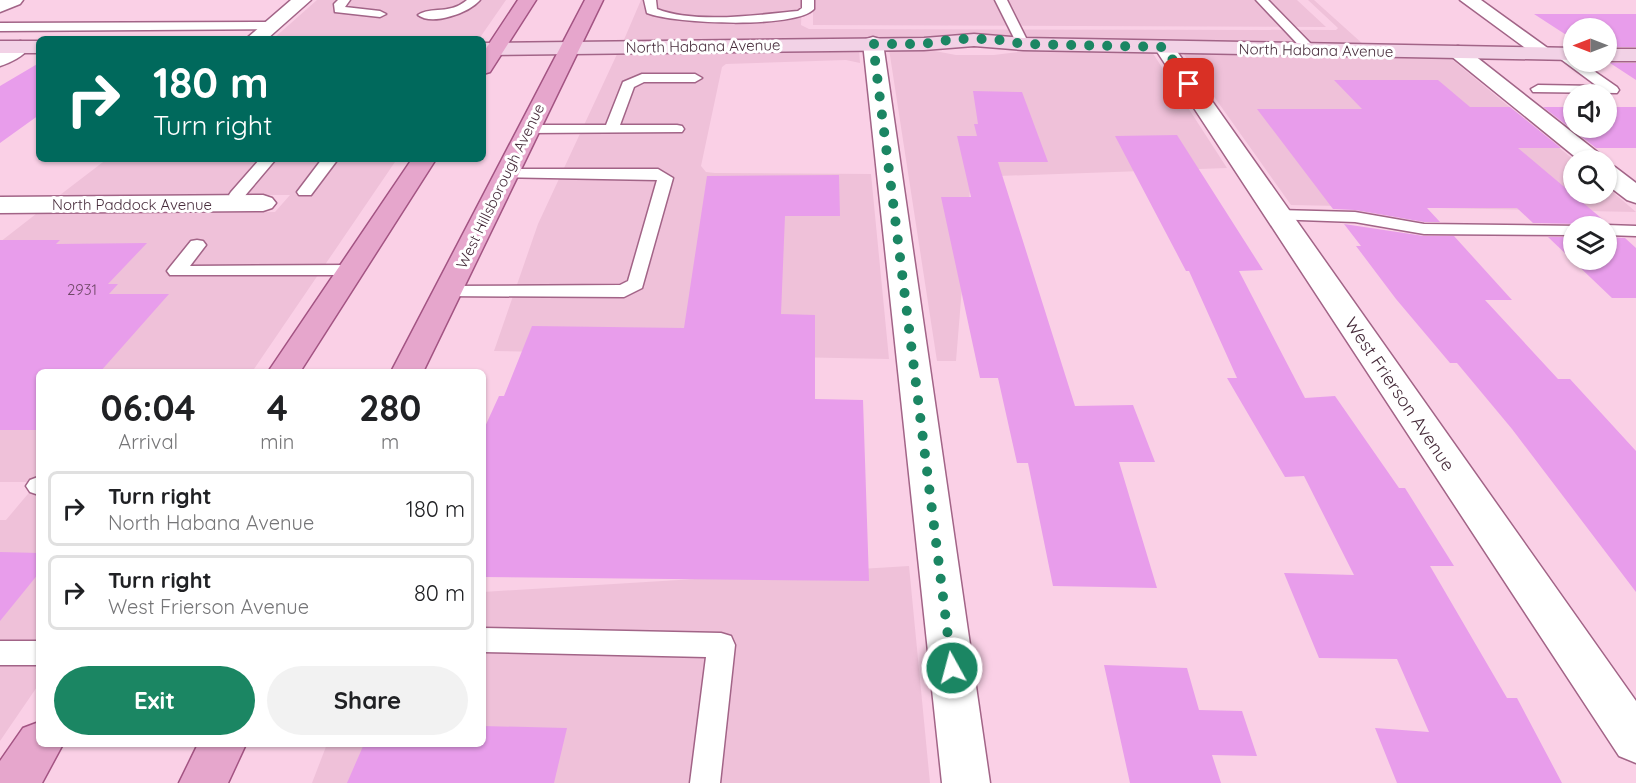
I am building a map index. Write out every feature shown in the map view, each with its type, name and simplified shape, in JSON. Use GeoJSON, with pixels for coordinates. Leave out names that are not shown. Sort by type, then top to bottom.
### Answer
{"type":"FeatureCollection","features":[{"type":"Feature","properties":{"kind":"main road"},"geometry":{"type":"LineString","coordinates":[[489,49],[528,0]]}},
{"type":"Feature","properties":{"kind":"main road","name":"West Hillsborough Avenue"},"geometry":{"type":"LineString","coordinates":[[408,369],[594,0]]}},
{"type":"Feature","properties":{"kind":"main road"},"geometry":{"type":"LineString","coordinates":[[286,369],[422,162]]}},
{"type":"Feature","properties":{"kind":"main road"},"geometry":{"type":"LineString","coordinates":[[15,783],[38,747]]}},
{"type":"Feature","properties":{"kind":"main road"},"geometry":{"type":"LineString","coordinates":[[203,783],[221,747]]}},
{"type":"Feature","properties":{"kind":"street"},"geometry":{"type":"LineString","coordinates":[[0,8],[14,0]]}},
{"type":"Feature","properties":{"kind":"street"},"geometry":{"type":"LineString","coordinates":[[259,36],[302,0]]}},
{"type":"Feature","properties":{"kind":"street"},"geometry":{"type":"LineString","coordinates":[[1469,0],[1560,54]]}},
{"type":"Feature","properties":{"kind":"street"},"geometry":{"type":"LineString","coordinates":[[873,44],[966,783]]}},
{"type":"Feature","properties":{"kind":"street","name":"North Habana Avenue"},"geometry":{"type":"LineString","coordinates":[[489,49],[924,44],[955,49],[983,50],[1023,44],[1560,54]]}},
{"type":"Feature","properties":{"kind":"street"},"geometry":{"type":"LineString","coordinates":[[0,60],[20,47]]}},
{"type":"Feature","properties":{"kind":"street","name":"West Frierson Avenue"},"geometry":{"type":"LineString","coordinates":[[1164,47],[1636,740]]}},
{"type":"Feature","properties":{"kind":"street"},"geometry":{"type":"LineString","coordinates":[[1458,52],[1580,150]]}},
{"type":"Feature","properties":{"kind":"street"},"geometry":{"type":"LineString","coordinates":[[1617,55],[1636,56]]}},
{"type":"Feature","properties":{"kind":"street"},"geometry":{"type":"LineString","coordinates":[[1617,180],[1636,195]]}},
{"type":"Feature","properties":{"kind":"street","name":"North Paddock Avenue"},"geometry":{"type":"LineString","coordinates":[[0,205],[263,203]]}},
{"type":"Feature","properties":{"kind":"lane"},"geometry":{"type":"LineString","coordinates":[[344,0],[339,10],[380,14]]}},
{"type":"Feature","properties":{"kind":"lane"},"geometry":{"type":"LineString","coordinates":[[424,15],[456,13],[465,10],[474,0]]}},
{"type":"Feature","properties":{"kind":"lane"},"geometry":{"type":"LineString","coordinates":[[650,0],[651,11],[664,17],[770,12],[801,14],[808,9],[808,0]]}},
{"type":"Feature","properties":{"kind":"lane"},"geometry":{"type":"LineString","coordinates":[[1001,0],[1023,44]]}},
{"type":"Feature","properties":{"kind":"lane"},"geometry":{"type":"LineString","coordinates":[[1262,0],[1310,50]]}},
{"type":"Feature","properties":{"kind":"lane"},"geometry":{"type":"LineString","coordinates":[[0,27],[271,26]]}},
{"type":"Feature","properties":{"kind":"lane"},"geometry":{"type":"LineString","coordinates":[[1538,89],[1612,90],[1560,54]]}},
{"type":"Feature","properties":{"kind":"lane"},"geometry":{"type":"LineString","coordinates":[[611,129],[628,85],[642,78],[695,78]]}},
{"type":"Feature","properties":{"kind":"lane"},"geometry":{"type":"LineString","coordinates":[[528,129],[677,129]]}},
{"type":"Feature","properties":{"kind":"lane"},"geometry":{"type":"LineString","coordinates":[[237,195],[265,162]]}},
{"type":"Feature","properties":{"kind":"lane"},"geometry":{"type":"LineString","coordinates":[[305,192],[328,162]]}},
{"type":"Feature","properties":{"kind":"lane"},"geometry":{"type":"LineString","coordinates":[[447,292],[624,291],[636,285],[665,178],[658,174],[506,174]]}},
{"type":"Feature","properties":{"kind":"lane"},"geometry":{"type":"LineString","coordinates":[[1278,214],[1355,217],[1424,229],[1563,230]]}},
{"type":"Feature","properties":{"kind":"lane"},"geometry":{"type":"LineString","coordinates":[[1617,230],[1636,231]]}},
{"type":"Feature","properties":{"kind":"lane"},"geometry":{"type":"LineString","coordinates":[[197,245],[176,271],[351,270]]}},
{"type":"Feature","properties":{"kind":"lane"},"geometry":{"type":"LineString","coordinates":[[486,640],[721,645],[705,783]]}},
{"type":"Feature","properties":{"kind":"lane"},"geometry":{"type":"LineString","coordinates":[[0,653],[36,653]]}},
{"type":"Feature","properties":{"kind":"shaded area"},"geometry":{"type":"Polygon","coordinates":[[[317,0],[506,0],[481,36],[276,36],[317,0]]]}},
{"type":"Feature","properties":{"kind":"shaded area"},"geometry":{"type":"Polygon","coordinates":[[[641,0],[802,0],[801,25],[809,29],[1336,30],[1338,28],[1308,0],[1314,0],[1364,45],[1030,39],[991,34],[952,34],[914,38],[623,42],[641,0]]]}},
{"type":"Feature","properties":{"kind":"shaded area"},"geometry":{"type":"Polygon","coordinates":[[[813,0],[1297,0],[1326,27],[813,25],[813,0]]]}},
{"type":"Feature","properties":{"kind":"shaded area"},"geometry":{"type":"Polygon","coordinates":[[[859,49],[860,63],[846,60],[726,64],[722,67],[701,166],[706,172],[715,173],[871,174],[889,359],[494,351],[538,224],[618,52],[859,49]]]}},
{"type":"Feature","properties":{"kind":"shaded area"},"geometry":{"type":"Polygon","coordinates":[[[889,49],[924,49],[956,55],[994,55],[1034,50],[1152,52],[1227,168],[971,177],[956,361],[937,361],[889,49]]]}},
{"type":"Feature","properties":{"kind":"shaded area"},"geometry":{"type":"Polygon","coordinates":[[[1183,53],[1449,57],[1563,151],[1563,204],[1617,204],[1617,196],[1636,212],[1291,205],[1183,53]]]}},
{"type":"Feature","properties":{"kind":"shaded area"},"geometry":{"type":"Polygon","coordinates":[[[103,162],[395,162],[254,369],[36,369],[36,482],[0,482],[0,242],[36,214],[275,212],[290,195],[60,195],[103,162]]]}},
{"type":"Feature","properties":{"kind":"shaded area"},"geometry":{"type":"Polygon","coordinates":[[[36,484],[36,688],[0,741],[0,520],[6,520],[36,484]]]}},
{"type":"Feature","properties":{"kind":"shaded area"},"geometry":{"type":"Polygon","coordinates":[[[909,566],[930,783],[312,783],[326,747],[486,747],[486,592],[909,566]]]}},
{"type":"Feature","properties":{"kind":"building"},"geometry":{"type":"Polygon","coordinates":[[[1534,14],[1636,14],[1636,47],[1617,47],[1617,18],[1563,18],[1563,33],[1534,14]]]}},
{"type":"Feature","properties":{"kind":"building"},"geometry":{"type":"Polygon","coordinates":[[[1617,63],[1636,63],[1636,80],[1617,68],[1617,63]]]}},
{"type":"Feature","properties":{"kind":"building"},"geometry":{"type":"Polygon","coordinates":[[[36,65],[36,117],[0,143],[0,86],[36,65]]]}},
{"type":"Feature","properties":{"kind":"building"},"geometry":{"type":"Polygon","coordinates":[[[1334,80],[1438,80],[1470,107],[1510,107],[1561,148],[1518,148],[1563,186],[1563,204],[1584,204],[1599,216],[1563,216],[1563,224],[1533,223],[1517,208],[1427,208],[1440,222],[1424,222],[1355,210],[1333,209],[1257,109],[1362,109],[1334,80]]]}},
{"type":"Feature","properties":{"kind":"building"},"geometry":{"type":"Polygon","coordinates":[[[973,91],[1022,92],[1048,162],[998,162],[1075,406],[1133,405],[1155,462],[1119,462],[1157,588],[1053,586],[1028,463],[1017,463],[998,378],[980,378],[941,197],[971,197],[957,136],[977,136],[974,124],[978,124],[973,91]]]}},
{"type":"Feature","properties":{"kind":"building"},"geometry":{"type":"Polygon","coordinates":[[[1543,107],[1563,107],[1563,122],[1543,107]]]}},
{"type":"Feature","properties":{"kind":"building"},"geometry":{"type":"Polygon","coordinates":[[[1617,107],[1636,107],[1636,148],[1596,148],[1583,138],[1617,138],[1617,107]]]}},
{"type":"Feature","properties":{"kind":"building"},"geometry":{"type":"Polygon","coordinates":[[[1177,135],[1263,270],[1239,271],[1305,398],[1335,396],[1399,488],[1405,488],[1454,566],[1430,566],[1507,698],[1517,698],[1562,783],[1397,783],[1375,728],[1429,732],[1397,659],[1319,658],[1284,573],[1354,575],[1304,476],[1285,477],[1227,378],[1237,378],[1189,271],[1186,271],[1115,136],[1177,135]]]}},
{"type":"Feature","properties":{"kind":"building"},"geometry":{"type":"Polygon","coordinates":[[[839,175],[840,216],[785,216],[781,314],[815,315],[815,399],[863,400],[869,581],[486,577],[486,424],[499,396],[504,396],[532,326],[684,328],[707,176],[839,175]]]}},
{"type":"Feature","properties":{"kind":"building"},"geometry":{"type":"Polygon","coordinates":[[[1344,224],[1424,236],[1454,236],[1512,300],[1485,300],[1558,379],[1570,379],[1636,451],[1636,592],[1512,429],[1457,363],[1450,363],[1396,299],[1356,246],[1361,246],[1344,224]]]}},
{"type":"Feature","properties":{"kind":"building"},"geometry":{"type":"Polygon","coordinates":[[[1548,237],[1563,237],[1563,251],[1548,237]]]}},
{"type":"Feature","properties":{"kind":"building"},"geometry":{"type":"Polygon","coordinates":[[[1617,238],[1625,238],[1636,248],[1636,298],[1612,298],[1583,270],[1617,270],[1617,238]]]}},
{"type":"Feature","properties":{"kind":"building"},"geometry":{"type":"Polygon","coordinates":[[[0,240],[60,240],[56,244],[147,243],[108,284],[118,284],[109,294],[169,294],[103,369],[36,369],[36,430],[0,430],[0,240]]]}},
{"type":"Feature","properties":{"kind":"building"},"geometry":{"type":"Polygon","coordinates":[[[0,552],[36,553],[36,577],[0,621],[0,552]]]}},
{"type":"Feature","properties":{"kind":"building"},"geometry":{"type":"Polygon","coordinates":[[[1104,665],[1187,668],[1199,710],[1242,711],[1257,756],[1212,755],[1221,783],[1130,783],[1104,665]]]}},
{"type":"Feature","properties":{"kind":"building"},"geometry":{"type":"Polygon","coordinates":[[[486,726],[567,728],[554,783],[347,783],[363,747],[486,747],[486,726]]]}},
{"type":"Feature","properties":{"kind":"route"},"geometry":{"type":"LineString","coordinates":[[952,668],[873,44],[924,44],[954,39],[993,39],[1023,44],[1164,47],[1189,84]]}}]}
